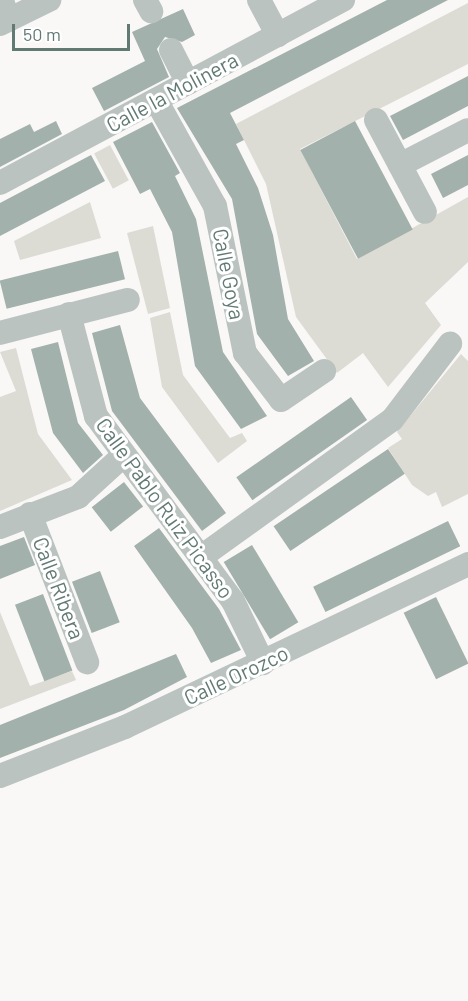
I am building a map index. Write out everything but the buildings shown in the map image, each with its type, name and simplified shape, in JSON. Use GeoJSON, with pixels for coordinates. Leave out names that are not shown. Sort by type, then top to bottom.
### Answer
{"type":"FeatureCollection","features":[{"type":"Feature","properties":{"kind":"street"},"geometry":{"type":"LineString","coordinates":[[3,15],[48,0]]}},
{"type":"Feature","properties":{"kind":"street"},"geometry":{"type":"LineString","coordinates":[[259,0],[278,35]]}},
{"type":"Feature","properties":{"kind":"street","name":"Calle la Molinera"},"geometry":{"type":"LineString","coordinates":[[0,183],[343,0]]}},
{"type":"Feature","properties":{"kind":"street"},"geometry":{"type":"LineString","coordinates":[[171,50],[188,83]]}},
{"type":"Feature","properties":{"kind":"street","name":"Calle Goya"},"geometry":{"type":"LineString","coordinates":[[156,100],[215,206],[245,353],[281,400],[324,371]]}},
{"type":"Feature","properties":{"kind":"street"},"geometry":{"type":"LineString","coordinates":[[376,120],[424,212]]}},
{"type":"Feature","properties":{"kind":"street"},"geometry":{"type":"LineString","coordinates":[[400,165],[468,130]]}},
{"type":"Feature","properties":{"kind":"street"},"geometry":{"type":"LineString","coordinates":[[0,333],[128,300]]}},
{"type":"Feature","properties":{"kind":"street","name":"Calle Pablo Ruiz Picasso"},"geometry":{"type":"LineString","coordinates":[[69,314],[96,416],[233,601],[263,663]]}},
{"type":"Feature","properties":{"kind":"street"},"geometry":{"type":"LineString","coordinates":[[201,557],[392,420],[450,344]]}},
{"type":"Feature","properties":{"kind":"street"},"geometry":{"type":"LineString","coordinates":[[0,527],[78,497],[124,455]]}},
{"type":"Feature","properties":{"kind":"street","name":"Calle Ribera"},"geometry":{"type":"LineString","coordinates":[[30,514],[87,662]]}},
{"type":"Feature","properties":{"kind":"street","name":"Calle Orozco"},"geometry":{"type":"LineString","coordinates":[[0,776],[125,727],[468,564]]}},
{"type":"Feature","properties":{"kind":"shaded area"},"geometry":{"type":"Polygon","coordinates":[[[468,3],[468,64],[300,149],[357,259],[468,197],[468,262],[425,303],[441,325],[388,387],[363,353],[337,373],[296,317],[266,184],[236,124],[468,3]]]}},
{"type":"Feature","properties":{"kind":"shaded area"},"geometry":{"type":"Polygon","coordinates":[[[110,145],[129,180],[113,189],[94,153],[110,145]]]}},
{"type":"Feature","properties":{"kind":"shaded area"},"geometry":{"type":"Polygon","coordinates":[[[90,202],[101,238],[20,260],[14,241],[90,202]]]}},
{"type":"Feature","properties":{"kind":"shaded area"},"geometry":{"type":"Polygon","coordinates":[[[153,226],[170,308],[148,314],[127,233],[153,226]]]}},
{"type":"Feature","properties":{"kind":"shaded area"},"geometry":{"type":"Polygon","coordinates":[[[170,312],[183,375],[230,438],[242,433],[247,441],[218,463],[162,387],[150,318],[170,312]]]}},
{"type":"Feature","properties":{"kind":"shaded area"},"geometry":{"type":"Polygon","coordinates":[[[16,348],[38,434],[72,480],[0,511],[0,397],[16,391],[0,352],[16,348]]]}},
{"type":"Feature","properties":{"kind":"shaded area"},"geometry":{"type":"Polygon","coordinates":[[[461,354],[468,361],[468,494],[442,507],[436,492],[428,496],[412,485],[388,448],[402,439],[397,432],[461,354]]]}},
{"type":"Feature","properties":{"kind":"shaded area"},"geometry":{"type":"Polygon","coordinates":[[[0,612],[30,686],[72,671],[76,680],[0,709],[0,612]]]}}]}
